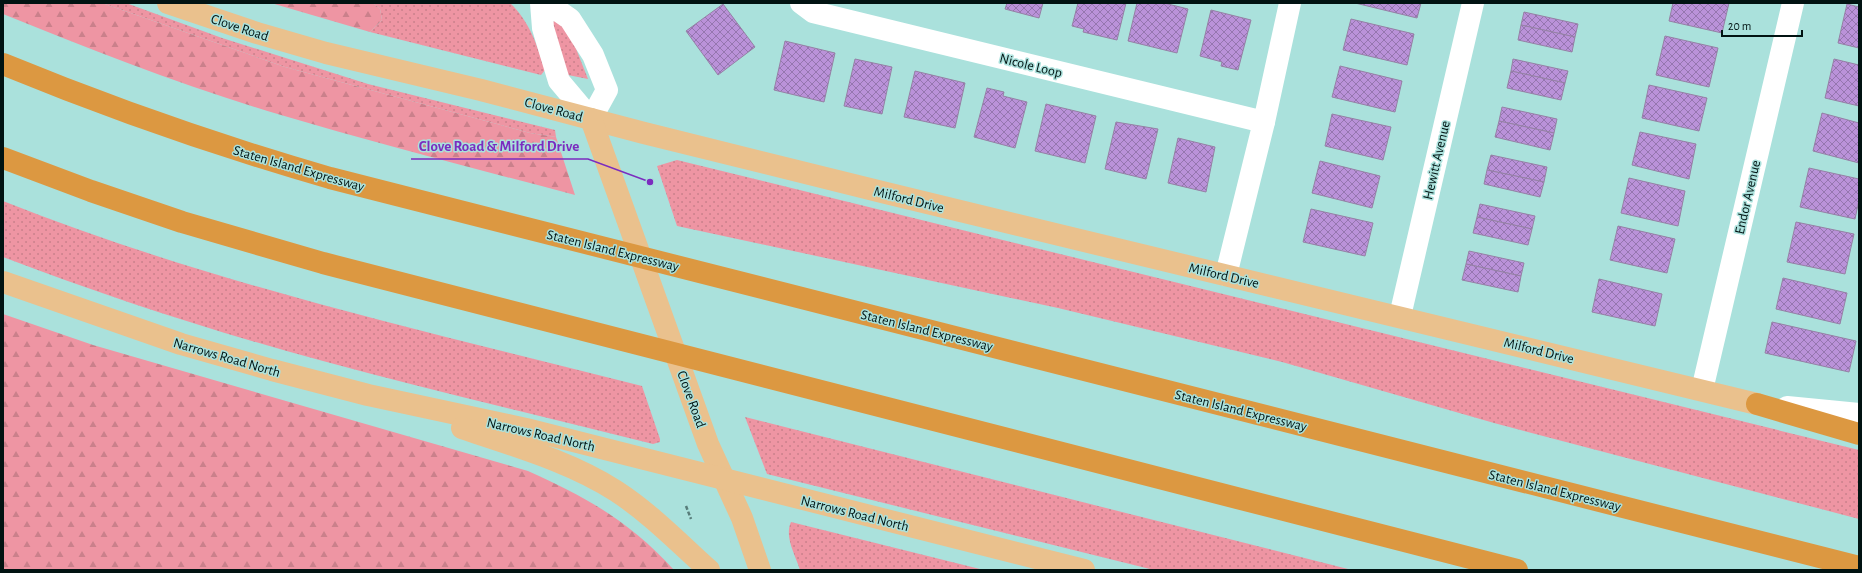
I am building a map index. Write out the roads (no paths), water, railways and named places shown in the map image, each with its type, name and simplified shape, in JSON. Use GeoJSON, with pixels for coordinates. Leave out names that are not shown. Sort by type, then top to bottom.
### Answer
{"type":"FeatureCollection","features":[{"type":"Feature","properties":{"kind":"highway","name":"Staten Island Expressway"},"geometry":{"type":"LineString","coordinates":[[3,64],[91,99],[180,131],[330,178],[1859,567]]}},
{"type":"Feature","properties":{"kind":"highway"},"geometry":{"type":"LineString","coordinates":[[3,158],[91,191],[182,222],[331,265],[1516,570]]}},
{"type":"Feature","properties":{"kind":"highway"},"geometry":{"type":"LineString","coordinates":[[1757,404],[1859,434]]}},
{"type":"Feature","properties":{"kind":"main road","name":"Clove Road"},"geometry":{"type":"LineString","coordinates":[[168,3],[257,33],[326,53],[481,90],[591,119],[708,444],[742,518],[760,570]]}},
{"type":"Feature","properties":{"kind":"main road","name":"Milford Drive"},"geometry":{"type":"LineString","coordinates":[[591,119],[855,186],[1226,276],[1400,316],[1757,404]]}},
{"type":"Feature","properties":{"kind":"main road","name":"Narrows Road North"},"geometry":{"type":"LineString","coordinates":[[3,282],[181,344],[368,395],[526,429],[1084,570]]}},
{"type":"Feature","properties":{"kind":"main road"},"geometry":{"type":"LineString","coordinates":[[368,395],[541,455],[584,474],[616,491],[630,501],[664,528],[709,570]]}},
{"type":"Feature","properties":{"kind":"street"},"geometry":{"type":"LineString","coordinates":[[541,3],[543,28],[560,81],[591,119],[607,90],[592,55],[570,19],[548,3]]}},
{"type":"Feature","properties":{"kind":"street","name":"Nicole Loop"},"geometry":{"type":"LineString","coordinates":[[801,3],[813,12],[1264,122]]}},
{"type":"Feature","properties":{"kind":"street"},"geometry":{"type":"LineString","coordinates":[[1226,276],[1264,122],[1290,3]]}},
{"type":"Feature","properties":{"kind":"street","name":"Hewitt Avenue"},"geometry":{"type":"LineString","coordinates":[[1400,316],[1473,3]]}},
{"type":"Feature","properties":{"kind":"street","name":"Endor Avenue"},"geometry":{"type":"LineString","coordinates":[[1702,390],[1793,3]]}},
{"type":"Feature","properties":{"kind":"street","name":"Milford Drive"},"geometry":{"type":"LineString","coordinates":[[1757,404],[1859,414]]}},
{"type":"Feature","properties":{"kind":"place","name":"Clove Road & Milford Drive"},"geometry":{"type":"Point","coordinates":[650,182]}}]}
